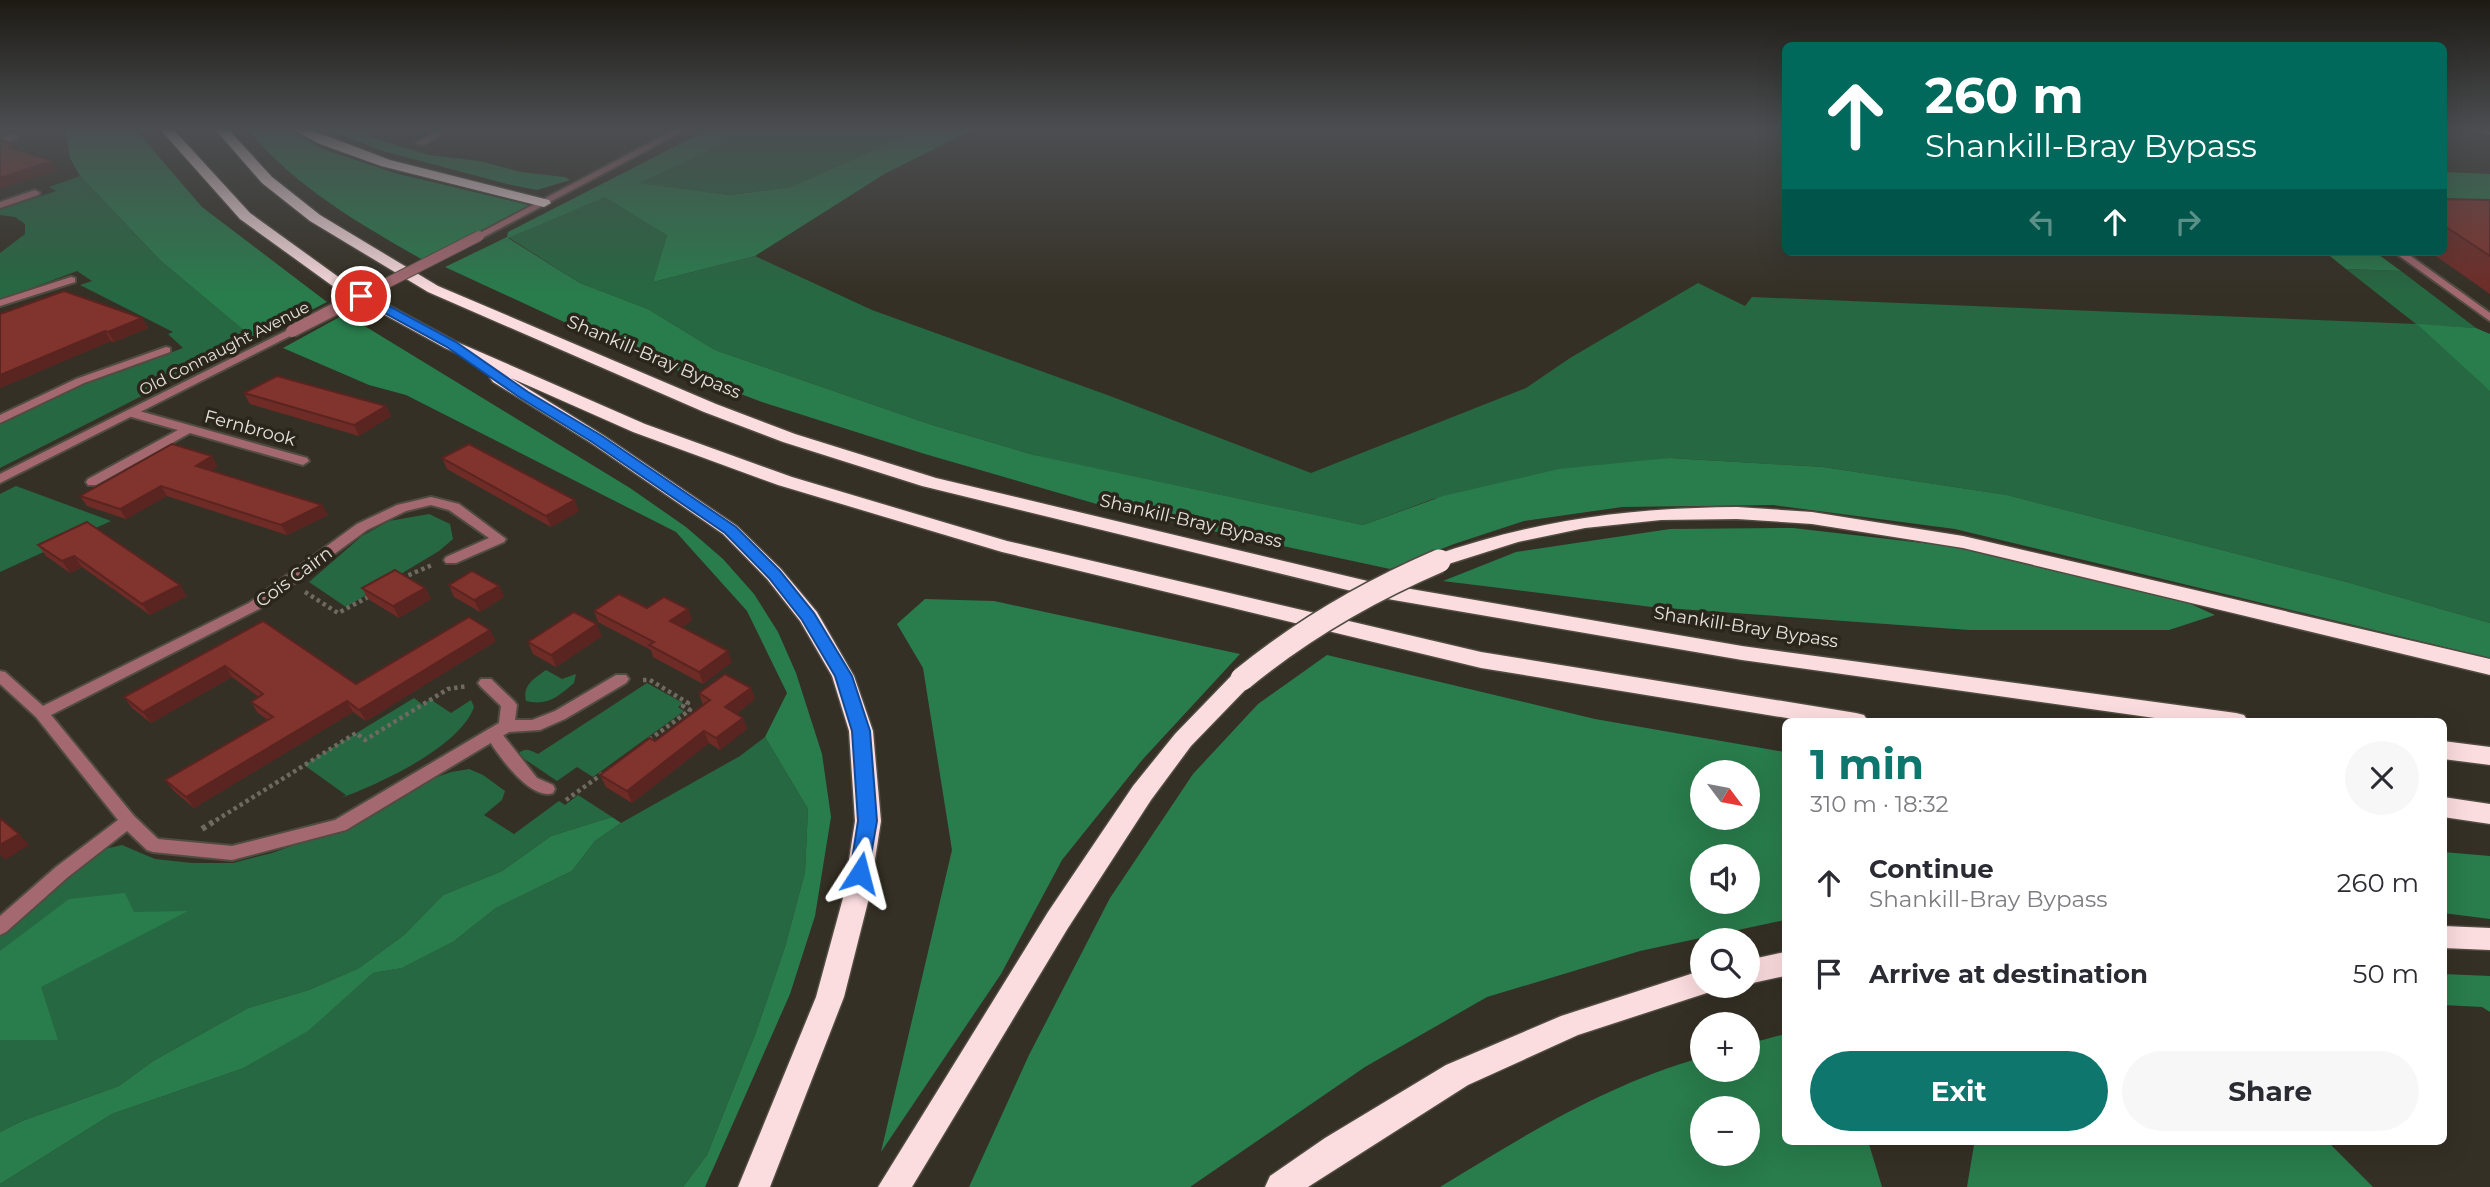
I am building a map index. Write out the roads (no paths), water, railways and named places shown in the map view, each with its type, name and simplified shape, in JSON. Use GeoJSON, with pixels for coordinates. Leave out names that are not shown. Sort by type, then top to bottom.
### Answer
{"type":"FeatureCollection","features":[{"type":"Feature","properties":{"kind":"highway"},"geometry":{"type":"LineString","coordinates":[[215,183],[245,216],[339,284],[451,345],[639,428],[785,481],[1002,547],[1481,660],[1838,718]]}},
{"type":"Feature","properties":{"kind":"highway","name":"Shankill-Bray Bypass"},"geometry":{"type":"LineString","coordinates":[[271,183],[315,218],[433,289],[710,408],[789,438],[929,482],[1376,590],[1742,653],[2214,718]]}},
{"type":"Feature","properties":{"kind":"highway"},"geometry":{"type":"LineString","coordinates":[[464,183],[544,202]]}},
{"type":"Feature","properties":{"kind":"highway"},"geometry":{"type":"LineString","coordinates":[[451,345],[730,530],[774,574],[808,617],[843,676],[861,731],[868,821],[856,898],[830,997],[754,1187]]}},
{"type":"Feature","properties":{"kind":"highway"},"geometry":{"type":"LineString","coordinates":[[894,1187],[1059,920],[1142,793],[1183,740],[1242,679],[1284,644],[1325,616],[1391,580],[1489,543],[1584,522],[1698,513],[1768,515],[1869,525],[2031,556],[2490,667]]}},
{"type":"Feature","properties":{"kind":"highway"},"geometry":{"type":"LineString","coordinates":[[2447,751],[2490,756]]}},
{"type":"Feature","properties":{"kind":"highway"},"geometry":{"type":"LineString","coordinates":[[2447,808],[2490,814]]}},
{"type":"Feature","properties":{"kind":"highway"},"geometry":{"type":"LineString","coordinates":[[2447,937],[2490,939]]}},
{"type":"Feature","properties":{"kind":"highway"},"geometry":{"type":"LineString","coordinates":[[1760,969],[1782,965]]}},
{"type":"Feature","properties":{"kind":"highway"},"geometry":{"type":"LineString","coordinates":[[1281,1187],[1336,1149],[1457,1075],[1572,1025],[1690,986]]}},
{"type":"Feature","properties":{"kind":"street","name":"Old Connaught Avenue"},"geometry":{"type":"LineString","coordinates":[[0,479],[579,183]]}},
{"type":"Feature","properties":{"kind":"street"},"geometry":{"type":"LineString","coordinates":[[0,205],[35,193]]}},
{"type":"Feature","properties":{"kind":"street"},"geometry":{"type":"LineString","coordinates":[[2405,256],[2490,318]]}},
{"type":"Feature","properties":{"kind":"street"},"geometry":{"type":"LineString","coordinates":[[0,303],[71,280]]}},
{"type":"Feature","properties":{"kind":"street"},"geometry":{"type":"LineString","coordinates":[[0,419],[80,381],[166,350]]}},
{"type":"Feature","properties":{"kind":"street","name":"Fernbrook"},"geometry":{"type":"LineString","coordinates":[[132,413],[303,461]]}},
{"type":"Feature","properties":{"kind":"street","name":"Fernbrook"},"geometry":{"type":"LineString","coordinates":[[92,482],[188,429]]}},
{"type":"Feature","properties":{"kind":"street","name":"Cois Cairn"},"geometry":{"type":"LineString","coordinates":[[41,713],[254,607],[362,527],[402,508],[431,501],[454,507],[499,539],[451,560]]}},
{"type":"Feature","properties":{"kind":"street"},"geometry":{"type":"LineString","coordinates":[[0,676],[41,713],[128,821],[153,845],[232,853],[340,825],[499,730],[534,726],[560,715],[621,678]]}},
{"type":"Feature","properties":{"kind":"street"},"geometry":{"type":"LineString","coordinates":[[486,683],[509,705],[499,730]]}},
{"type":"Feature","properties":{"kind":"street"},"geometry":{"type":"LineString","coordinates":[[499,730],[531,782],[547,789]]}},
{"type":"Feature","properties":{"kind":"street"},"geometry":{"type":"LineString","coordinates":[[0,927],[62,872],[128,821]]}}]}
